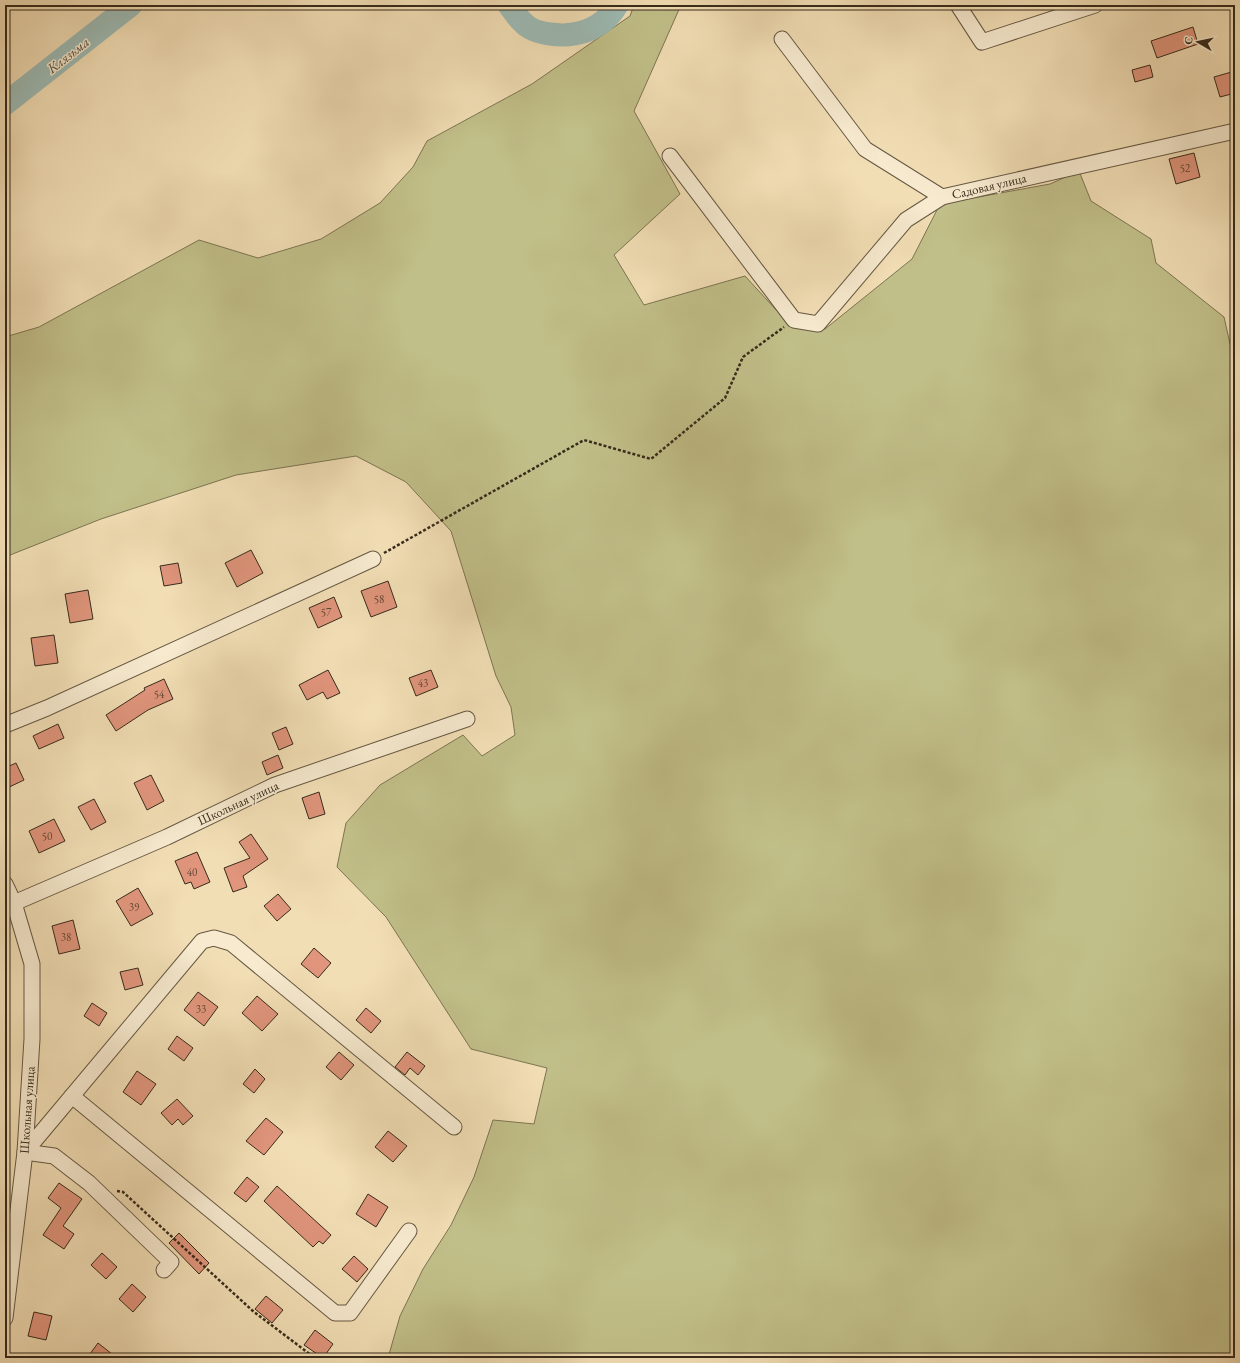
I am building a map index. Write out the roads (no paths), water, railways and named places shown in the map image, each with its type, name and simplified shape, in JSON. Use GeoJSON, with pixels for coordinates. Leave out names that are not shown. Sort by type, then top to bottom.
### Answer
{"type":"FeatureCollection","features":[{"type":"Feature","properties":{"kind":"street"},"geometry":{"type":"LineString","coordinates":[[958,5],[982,42],[1094,5]]}},
{"type":"Feature","properties":{"kind":"street","name":"Садовая улица"},"geometry":{"type":"LineString","coordinates":[[782,39],[866,149],[942,197],[1235,131]]}},
{"type":"Feature","properties":{"kind":"street"},"geometry":{"type":"LineString","coordinates":[[670,156],[794,320],[818,324],[906,220],[942,197]]}},
{"type":"Feature","properties":{"kind":"street"},"geometry":{"type":"LineString","coordinates":[[5,725],[46,708],[373,559]]}},
{"type":"Feature","properties":{"kind":"street","name":"Школьная улица"},"geometry":{"type":"LineString","coordinates":[[14,903],[167,837],[274,785],[467,719]]}},
{"type":"Feature","properties":{"kind":"street","name":"Школьная улица"},"geometry":{"type":"LineString","coordinates":[[5,884],[14,903],[32,964],[32,1039],[25,1152],[5,1318]]}},
{"type":"Feature","properties":{"kind":"street"},"geometry":{"type":"LineString","coordinates":[[25,1152],[202,941],[214,938],[231,943],[454,1127]]}},
{"type":"Feature","properties":{"kind":"street"},"geometry":{"type":"LineString","coordinates":[[72,1096],[335,1313],[350,1313],[409,1231]]}},
{"type":"Feature","properties":{"kind":"street"},"geometry":{"type":"LineString","coordinates":[[25,1152],[54,1156],[89,1183],[171,1262],[164,1270]]}},
{"type":"Feature","properties":{"kind":"waterway","name":"Клязьма"},"geometry":{"type":"LineString","coordinates":[[5,104],[131,5]]}},
{"type":"Feature","properties":{"kind":"waterway","name":"Клязьма"},"geometry":{"type":"LineString","coordinates":[[509,5],[521,21],[532,29],[542,33],[560,35],[579,33],[597,26],[617,5]]}}]}
